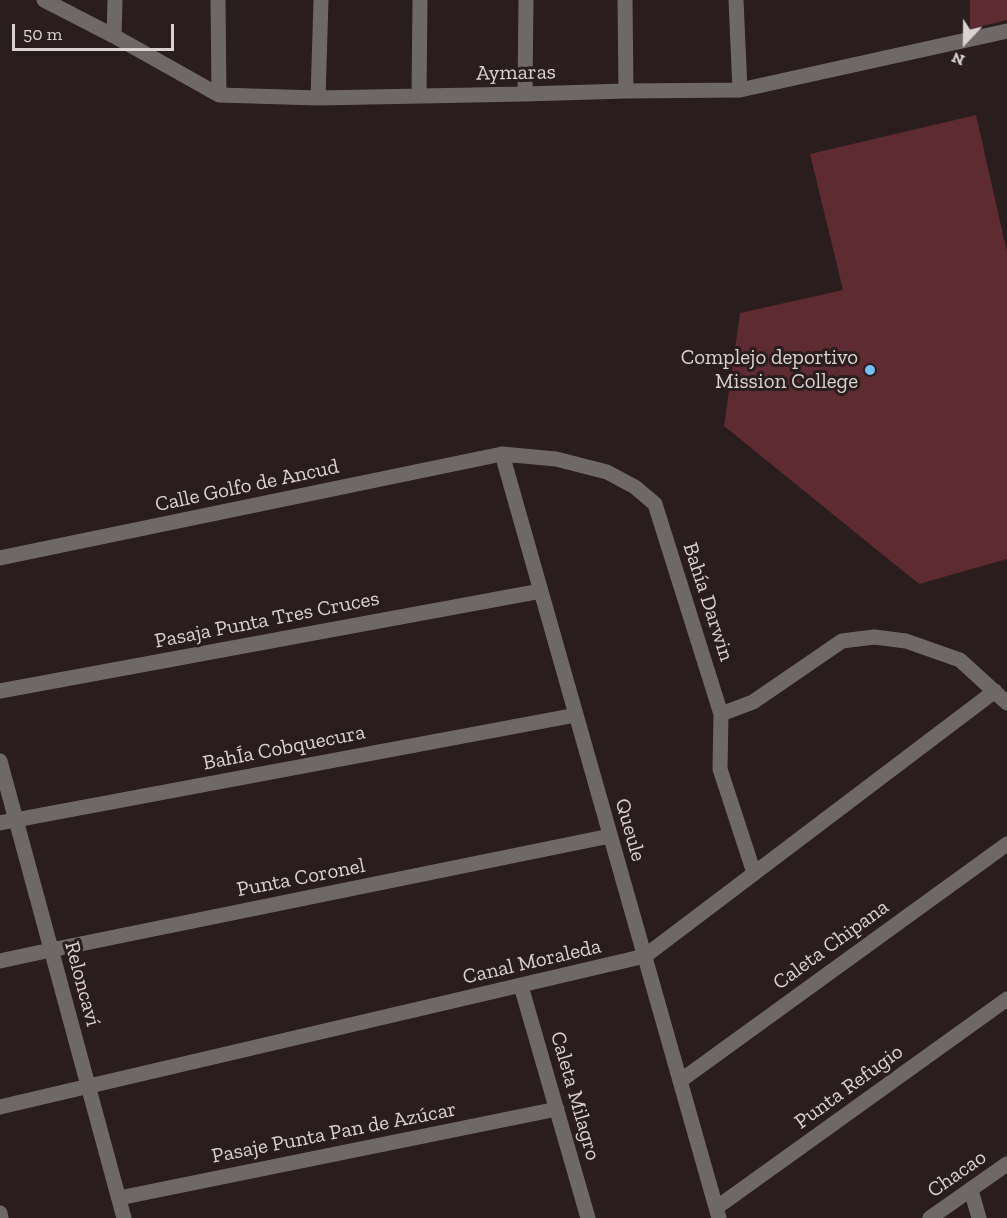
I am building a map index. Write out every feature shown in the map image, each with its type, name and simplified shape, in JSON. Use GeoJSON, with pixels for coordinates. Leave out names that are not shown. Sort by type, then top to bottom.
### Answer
{"type":"FeatureCollection","features":[{"type":"Feature","properties":{"kind":"street","name":"Aymaras"},"geometry":{"type":"LineString","coordinates":[[44,0],[219,95],[318,98],[740,90],[1007,31]]}},
{"type":"Feature","properties":{"kind":"street"},"geometry":{"type":"LineString","coordinates":[[114,36],[115,0]]}},
{"type":"Feature","properties":{"kind":"street"},"geometry":{"type":"LineString","coordinates":[[218,0],[219,95]]}},
{"type":"Feature","properties":{"kind":"street"},"geometry":{"type":"LineString","coordinates":[[318,98],[321,0]]}},
{"type":"Feature","properties":{"kind":"street"},"geometry":{"type":"LineString","coordinates":[[420,0],[420,95]]}},
{"type":"Feature","properties":{"kind":"street"},"geometry":{"type":"LineString","coordinates":[[525,94],[526,0]]}},
{"type":"Feature","properties":{"kind":"street"},"geometry":{"type":"LineString","coordinates":[[625,0],[626,91]]}},
{"type":"Feature","properties":{"kind":"street"},"geometry":{"type":"LineString","coordinates":[[736,0],[740,90]]}},
{"type":"Feature","properties":{"kind":"street","name":"Calle Golfo de Ancud"},"geometry":{"type":"LineString","coordinates":[[0,558],[502,454]]}},
{"type":"Feature","properties":{"kind":"street","name":"Queule"},"geometry":{"type":"LineString","coordinates":[[502,454],[717,1213]]}},
{"type":"Feature","properties":{"kind":"street","name":"Bahía Darwin"},"geometry":{"type":"LineString","coordinates":[[502,454],[556,459],[607,472],[635,487],[655,504],[721,714],[720,769],[754,873]]}},
{"type":"Feature","properties":{"kind":"street","name":"Pasaja Punta Tres Cruces"},"geometry":{"type":"LineString","coordinates":[[0,692],[541,591]]}},
{"type":"Feature","properties":{"kind":"street"},"geometry":{"type":"LineString","coordinates":[[721,714],[753,702],[842,641],[874,637],[906,641],[960,660],[1007,703]]}},
{"type":"Feature","properties":{"kind":"street","name":"Canal Moraleda"},"geometry":{"type":"LineString","coordinates":[[0,1107],[645,956],[995,691]]}},
{"type":"Feature","properties":{"kind":"street","name":"BahÍa Cobquecura"},"geometry":{"type":"LineString","coordinates":[[0,823],[576,715]]}},
{"type":"Feature","properties":{"kind":"street","name":"Reloncaví"},"geometry":{"type":"LineString","coordinates":[[0,761],[124,1218]]}},
{"type":"Feature","properties":{"kind":"street","name":"Punta Coronel"},"geometry":{"type":"LineString","coordinates":[[0,962],[610,836]]}},
{"type":"Feature","properties":{"kind":"street","name":"Caleta Chipana"},"geometry":{"type":"LineString","coordinates":[[680,1081],[1007,844]]}},
{"type":"Feature","properties":{"kind":"street","name":"Caleta Milagro"},"geometry":{"type":"LineString","coordinates":[[521,986],[588,1218]]}},
{"type":"Feature","properties":{"kind":"street","name":"Punta Refugio"},"geometry":{"type":"LineString","coordinates":[[717,1213],[1007,999]]}},
{"type":"Feature","properties":{"kind":"street","name":"Pasaje Punta Pan de Azúcar"},"geometry":{"type":"LineString","coordinates":[[119,1198],[557,1109]]}},
{"type":"Feature","properties":{"kind":"street","name":"Chacao"},"geometry":{"type":"LineString","coordinates":[[930,1218],[1007,1164]]}},
{"type":"Feature","properties":{"kind":"street"},"geometry":{"type":"LineString","coordinates":[[971,1190],[979,1218]]}},
{"type":"Feature","properties":{"kind":"street"},"geometry":{"type":"LineString","coordinates":[[0,1214],[1,1218]]}},
{"type":"Feature","properties":{"kind":"shaded area"},"geometry":{"type":"Polygon","coordinates":[[[970,0],[1007,0],[1007,20],[970,29],[970,0]]]}},
{"type":"Feature","properties":{"kind":"shaded area","name":"Complejo deportivo Mission College"},"geometry":{"type":"Polygon","coordinates":[[[976,115],[1007,252],[1007,559],[919,584],[724,426],[740,313],[843,290],[810,154],[976,115]]]}},
{"type":"Feature","properties":{"kind":"place","name":"Complejo deportivo Mission College"},"geometry":{"type":"Point","coordinates":[870,370]}}]}
